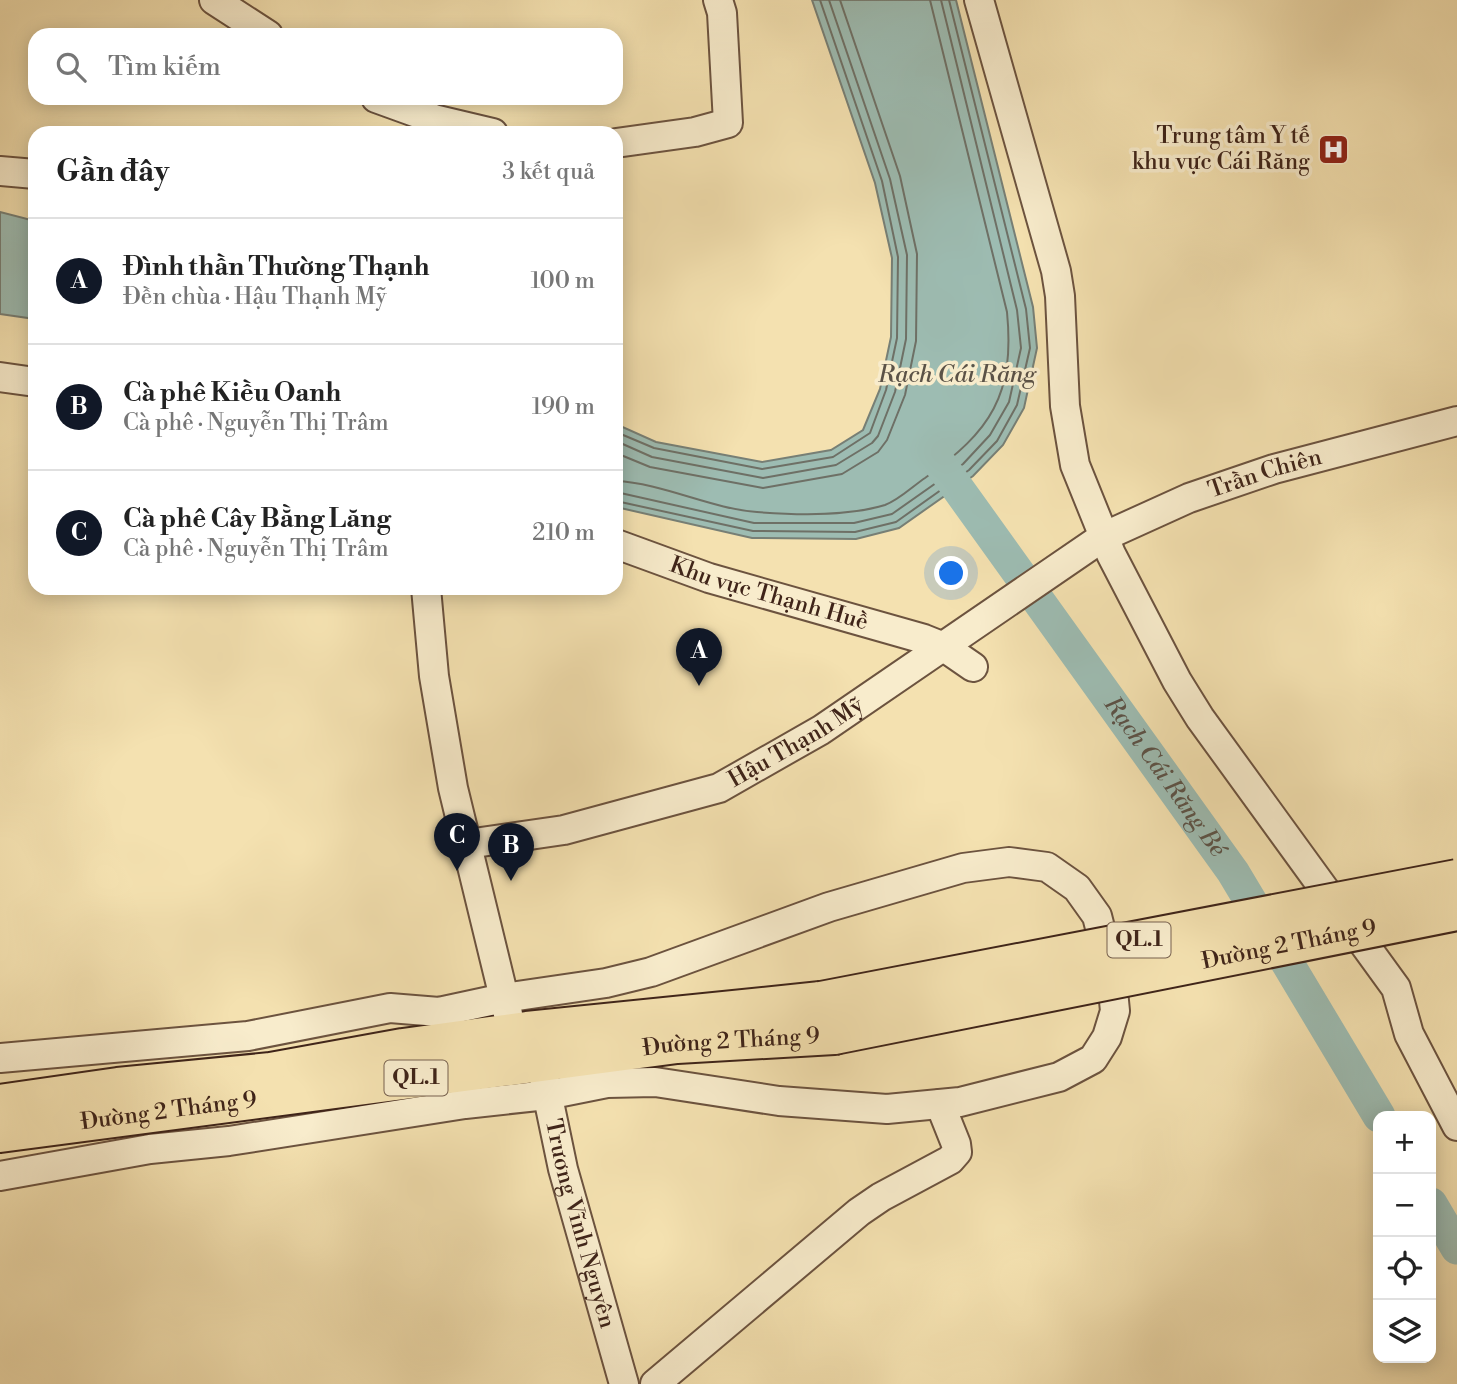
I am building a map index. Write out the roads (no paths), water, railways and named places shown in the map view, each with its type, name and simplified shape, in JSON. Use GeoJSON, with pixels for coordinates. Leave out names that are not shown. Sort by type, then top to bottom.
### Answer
{"type":"FeatureCollection","features":[{"type":"Feature","properties":{"kind":"highway","name":"Đường 2 Tháng 9"},"geometry":{"type":"LineString","coordinates":[[0,1104],[118,1087],[271,1072],[386,1051],[508,1016],[827,1018],[1457,879]]}},
{"type":"Feature","properties":{"kind":"highway","name":"Đường 2 Tháng 9"},"geometry":{"type":"LineString","coordinates":[[0,1133],[544,1079],[634,1050],[1457,911]]}},
{"type":"Feature","properties":{"kind":"street"},"geometry":{"type":"LineString","coordinates":[[214,0],[257,28]]}},
{"type":"Feature","properties":{"kind":"street"},"geometry":{"type":"LineString","coordinates":[[623,142],[695,132],[728,123],[722,13],[718,0]]}},
{"type":"Feature","properties":{"kind":"street"},"geometry":{"type":"LineString","coordinates":[[979,0],[1056,271],[1060,296],[1065,406],[1075,465],[1094,543],[1200,718],[1396,988],[1409,1034],[1457,1126]]}},
{"type":"Feature","properties":{"kind":"street"},"geometry":{"type":"LineString","coordinates":[[390,105],[434,126]]}},
{"type":"Feature","properties":{"kind":"street"},"geometry":{"type":"LineString","coordinates":[[0,171],[28,173]]}},
{"type":"Feature","properties":{"kind":"street"},"geometry":{"type":"LineString","coordinates":[[0,377],[28,381]]}},
{"type":"Feature","properties":{"kind":"street","name":"Trần Chiên"},"geometry":{"type":"LineString","coordinates":[[1094,543],[1189,498],[1275,469],[1457,421]]}},
{"type":"Feature","properties":{"kind":"street","name":"Hậu Thạnh Mỹ"},"geometry":{"type":"LineString","coordinates":[[467,844],[564,830],[719,788],[821,730],[944,640],[1094,543]]}},
{"type":"Feature","properties":{"kind":"street","name":"Khu vực Thạnh Huề"},"geometry":{"type":"LineString","coordinates":[[623,547],[709,578],[944,640],[973,667]]}},
{"type":"Feature","properties":{"kind":"street"},"geometry":{"type":"LineString","coordinates":[[427,595],[434,676],[453,788],[508,1016]]}},
{"type":"Feature","properties":{"kind":"street"},"geometry":{"type":"LineString","coordinates":[[0,1058],[248,1036],[390,1008],[508,1016],[606,983],[651,972],[829,907],[963,869],[1009,862],[1047,867],[1077,888],[1097,916],[1111,971],[1115,1011],[1107,1037],[1093,1059],[1059,1077],[960,1102],[887,1109],[779,1101],[655,1082],[607,1083],[544,1079],[465,1104],[229,1141],[150,1149],[0,1176]]}},
{"type":"Feature","properties":{"kind":"street"},"geometry":{"type":"LineString","coordinates":[[386,1051],[439,1012]]}},
{"type":"Feature","properties":{"kind":"street"},"geometry":{"type":"LineString","coordinates":[[607,1083],[634,1050]]}},
{"type":"Feature","properties":{"kind":"street","name":"Trương Vĩnh Nguyên"},"geometry":{"type":"LineString","coordinates":[[544,1079],[563,1169],[624,1384]]}},
{"type":"Feature","properties":{"kind":"street"},"geometry":{"type":"LineString","coordinates":[[655,1384],[859,1212],[881,1197],[950,1160],[957,1152],[956,1144],[940,1104]]}},
{"type":"Feature","properties":{"kind":"water","name":"Rạch Cái Răng"},"geometry":{"type":"Polygon","coordinates":[[[812,0],[956,0],[1033,307],[1037,348],[1024,408],[1003,445],[973,476],[899,528],[856,539],[752,538],[623,509],[623,427],[656,442],[762,462],[831,450],[863,430],[880,389],[891,337],[892,258],[875,183],[812,0]]]}},
{"type":"Feature","properties":{"kind":"water"},"geometry":{"type":"Polygon","coordinates":[[[0,212],[28,219],[28,318],[0,314],[0,212]]]}},
{"type":"Feature","properties":{"kind":"waterway","name":"Rạch Cái Răng Bé"},"geometry":{"type":"LineString","coordinates":[[931,451],[1233,872],[1376,1111]]}},
{"type":"Feature","properties":{"kind":"waterway","name":"Rạch Cái Răng Bé"},"geometry":{"type":"LineString","coordinates":[[1436,1212],[1457,1248]]}},
{"type":"Feature","properties":{"kind":"place","name":"Trung tâm Y tế khu vực Cái Răng"},"geometry":{"type":"Point","coordinates":[1333,149]}},
{"type":"Feature","properties":{"kind":"place","name":"Đình thần Thường Thạnh"},"geometry":{"type":"Point","coordinates":[699,686]}},
{"type":"Feature","properties":{"kind":"place","name":"Cà phê Cây Bằng Lăng"},"geometry":{"type":"Point","coordinates":[457,871]}},
{"type":"Feature","properties":{"kind":"place","name":"Cà phê Kiều Oanh"},"geometry":{"type":"Point","coordinates":[511,881]}}]}
